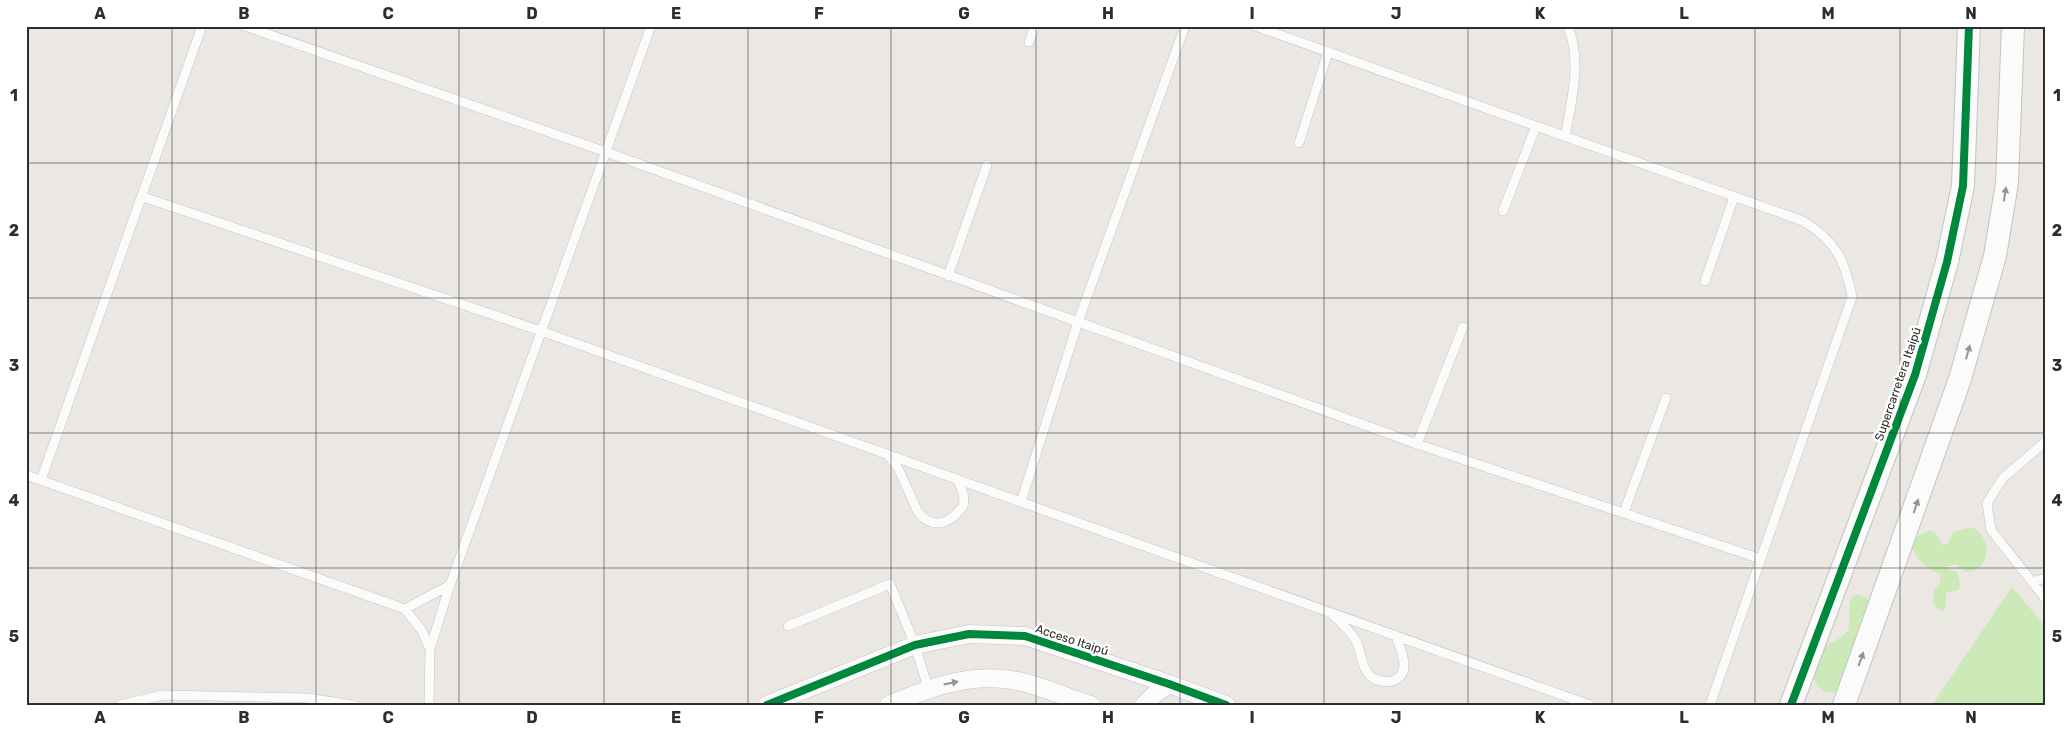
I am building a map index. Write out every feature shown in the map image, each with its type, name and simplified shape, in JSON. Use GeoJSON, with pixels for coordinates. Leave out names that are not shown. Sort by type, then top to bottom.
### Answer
{"type":"FeatureCollection","features":[{"type":"Feature","properties":{"kind":"street","name":"Supercarretera Itaipú"},"geometry":{"type":"LineString","coordinates":[[1791,705],[1915,376],[1947,262],[1963,186],[1969,26]]}},
{"type":"Feature","properties":{"kind":"street"},"geometry":{"type":"LineString","coordinates":[[1844,705],[1960,379],[1995,256],[2007,183],[2013,26]]}},
{"type":"Feature","properties":{"kind":"street","name":"Acceso Itaipú"},"geometry":{"type":"LineString","coordinates":[[767,705],[915,645],[969,634],[1025,636],[1169,684],[1205,701],[1226,705]]}},
{"type":"Feature","properties":{"kind":"street"},"geometry":{"type":"LineString","coordinates":[[889,705],[928,688],[954,682],[993,678],[1024,683],[1091,705]]}},
{"type":"Feature","properties":{"kind":"street"},"geometry":{"type":"LineString","coordinates":[[1144,705],[1157,692],[1169,684]]}},
{"type":"Feature","properties":{"kind":"lane"},"geometry":{"type":"LineString","coordinates":[[41,480],[143,197],[202,26]]}},
{"type":"Feature","properties":{"kind":"lane"},"geometry":{"type":"LineString","coordinates":[[245,26],[606,152],[1417,444],[1761,559]]}},
{"type":"Feature","properties":{"kind":"lane"},"geometry":{"type":"LineString","coordinates":[[429,705],[430,649],[450,584],[651,26]]}},
{"type":"Feature","properties":{"kind":"lane"},"geometry":{"type":"LineString","coordinates":[[1029,42],[1035,26]]}},
{"type":"Feature","properties":{"kind":"lane"},"geometry":{"type":"LineString","coordinates":[[1021,502],[1078,322],[1184,26]]}},
{"type":"Feature","properties":{"kind":"lane"},"geometry":{"type":"LineString","coordinates":[[1255,26],[1803,221],[1822,233],[1839,254],[1845,266],[1852,297],[1710,705]]}},
{"type":"Feature","properties":{"kind":"lane"},"geometry":{"type":"LineString","coordinates":[[1565,137],[1571,102],[1575,56],[1572,36],[1567,26]]}},
{"type":"Feature","properties":{"kind":"lane"},"geometry":{"type":"LineString","coordinates":[[1299,143],[1328,52]]}},
{"type":"Feature","properties":{"kind":"lane"},"geometry":{"type":"LineString","coordinates":[[1503,211],[1536,126]]}},
{"type":"Feature","properties":{"kind":"lane"},"geometry":{"type":"LineString","coordinates":[[948,276],[987,165]]}},
{"type":"Feature","properties":{"kind":"lane"},"geometry":{"type":"LineString","coordinates":[[143,197],[541,331],[1590,705]]}},
{"type":"Feature","properties":{"kind":"lane"},"geometry":{"type":"LineString","coordinates":[[1705,281],[1734,197]]}},
{"type":"Feature","properties":{"kind":"lane"},"geometry":{"type":"LineString","coordinates":[[1417,444],[1464,327]]}},
{"type":"Feature","properties":{"kind":"lane"},"geometry":{"type":"LineString","coordinates":[[1624,512],[1666,398]]}},
{"type":"Feature","properties":{"kind":"lane"},"geometry":{"type":"LineString","coordinates":[[2045,442],[2003,478],[1987,503],[1991,530],[2045,598]]}},
{"type":"Feature","properties":{"kind":"lane"},"geometry":{"type":"LineString","coordinates":[[887,454],[898,468],[918,512],[930,522],[943,523],[951,520],[963,506],[963,491],[958,479]]}},
{"type":"Feature","properties":{"kind":"lane"},"geometry":{"type":"LineString","coordinates":[[26,475],[405,608],[422,632],[430,649]]}},
{"type":"Feature","properties":{"kind":"lane"},"geometry":{"type":"LineString","coordinates":[[2032,582],[2045,578]]}},
{"type":"Feature","properties":{"kind":"lane"},"geometry":{"type":"LineString","coordinates":[[405,608],[450,584]]}},
{"type":"Feature","properties":{"kind":"lane"},"geometry":{"type":"LineString","coordinates":[[788,626],[890,584],[915,645],[928,688]]}},
{"type":"Feature","properties":{"kind":"lane"},"geometry":{"type":"LineString","coordinates":[[1329,612],[1347,629],[1356,641],[1366,670],[1374,679],[1387,682],[1396,680],[1402,674],[1404,664],[1402,651],[1395,635]]}},
{"type":"Feature","properties":{"kind":"lane"},"geometry":{"type":"LineString","coordinates":[[120,705],[163,695],[308,698],[353,705]]}},
{"type":"Feature","properties":{"kind":"green space"},"geometry":{"type":"Polygon","coordinates":[[[1972,527],[1979,532],[1986,546],[1984,560],[1974,570],[1965,572],[1956,564],[1944,567],[1957,572],[1960,584],[1958,590],[1946,593],[1946,606],[1943,611],[1937,609],[1933,594],[1941,582],[1939,573],[1934,572],[1921,562],[1910,544],[1914,538],[1930,530],[1936,533],[1942,545],[1948,544],[1953,532],[1972,527]]]}},
{"type":"Feature","properties":{"kind":"green space"},"geometry":{"type":"Polygon","coordinates":[[[2012,587],[2045,626],[2045,705],[1932,705],[2012,587]]]}},
{"type":"Feature","properties":{"kind":"green space"},"geometry":{"type":"Polygon","coordinates":[[[1858,594],[1869,600],[1842,689],[1831,693],[1825,692],[1816,684],[1812,672],[1822,648],[1844,635],[1847,631],[1849,627],[1850,601],[1852,596],[1858,594]]]}},
{"type":"Feature","properties":{"kind":"cycle path"},"geometry":{"type":"LineString","coordinates":[[1791,705],[1915,375],[1947,262],[1963,186],[1969,26]]}},
{"type":"Feature","properties":{"kind":"cycle path"},"geometry":{"type":"LineString","coordinates":[[767,705],[915,645],[969,634],[1025,636],[1226,705]]}}]}
